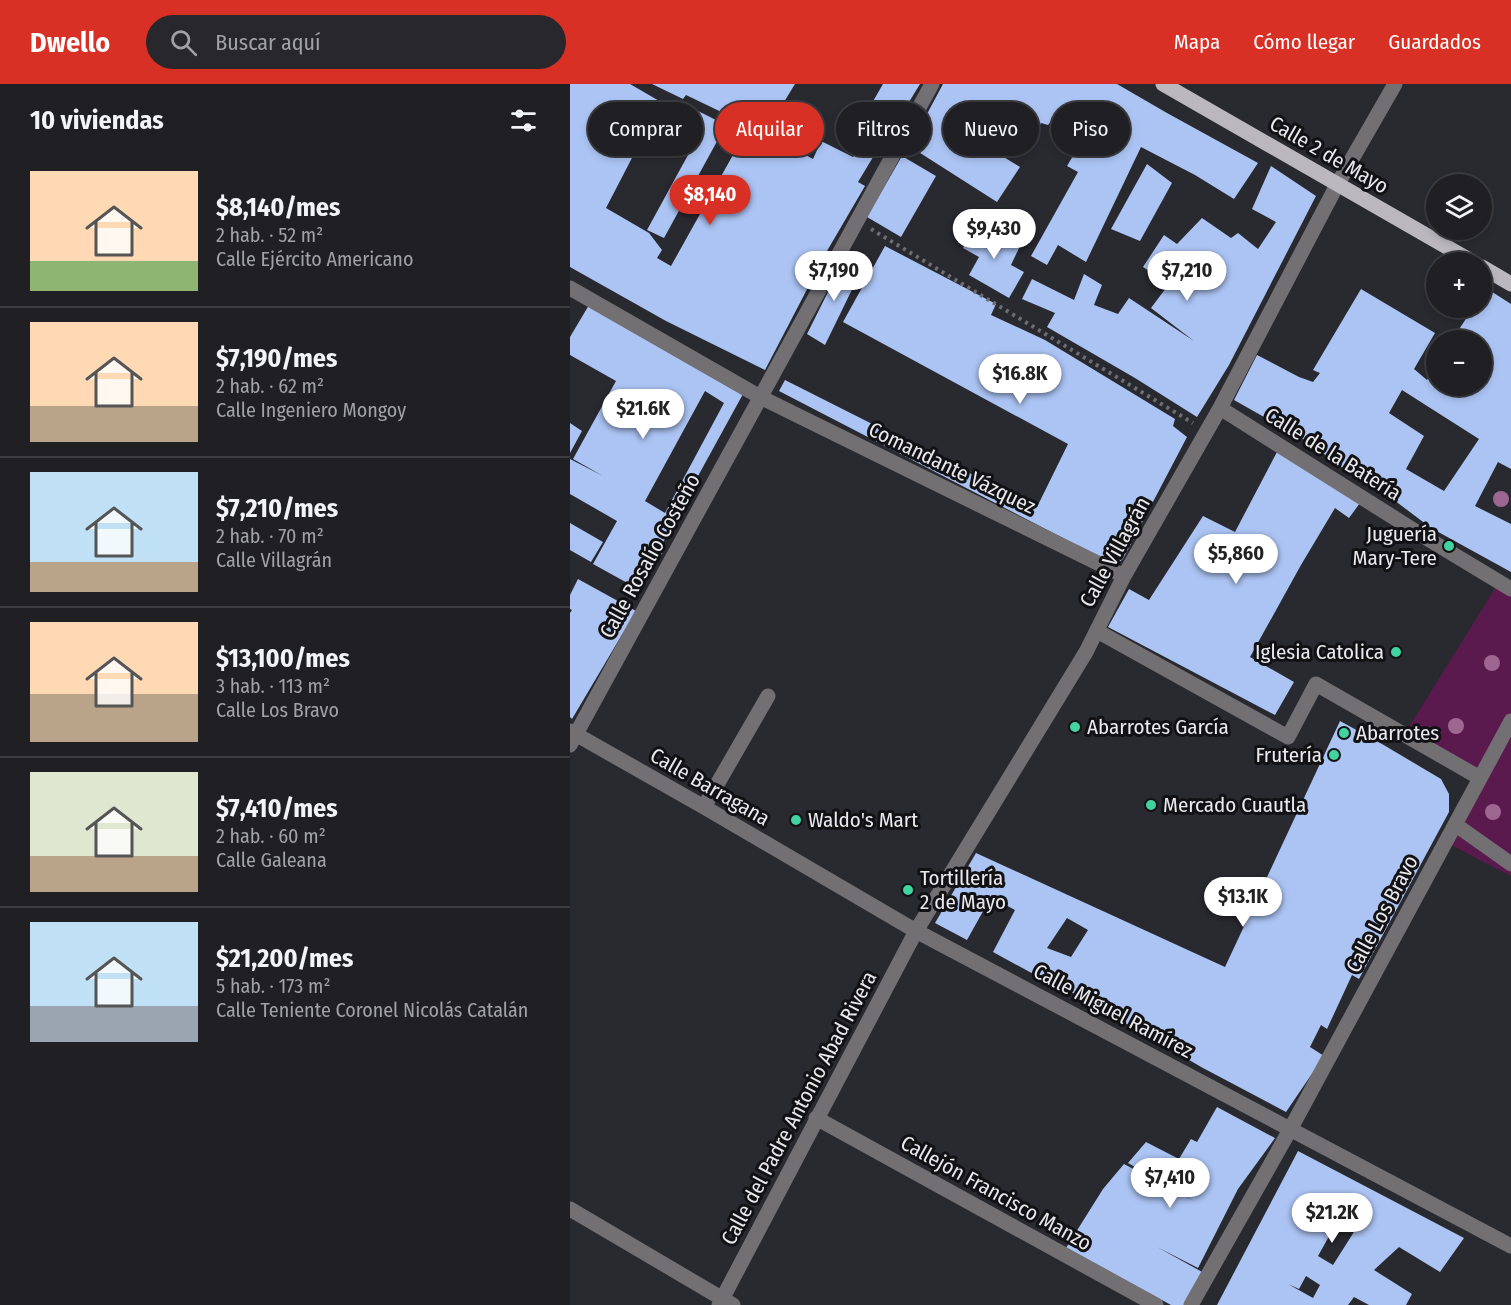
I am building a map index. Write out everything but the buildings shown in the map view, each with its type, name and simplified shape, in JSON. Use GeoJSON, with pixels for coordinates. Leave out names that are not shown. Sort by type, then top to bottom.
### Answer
{"type":"FeatureCollection","features":[{"type":"Feature","properties":{"kind":"main road","name":"Calle 2 de Mayo"},"geometry":{"type":"LineString","coordinates":[[1171,86],[1456,252]]}},
{"type":"Feature","properties":{"kind":"main road"},"geometry":{"type":"LineString","coordinates":[[1492,273],[1511,284]]}},
{"type":"Feature","properties":{"kind":"street","name":"Calle Rosalío Costeño"},"geometry":{"type":"LineString","coordinates":[[572,737],[762,398],[932,84]]}},
{"type":"Feature","properties":{"kind":"street","name":"Calle Villagrán"},"geometry":{"type":"LineString","coordinates":[[916,932],[1097,631],[1124,576],[1220,408],[1337,184],[1395,84]]}},
{"type":"Feature","properties":{"kind":"street","name":"Comandante Vázquez"},"geometry":{"type":"LineString","coordinates":[[570,288],[762,398],[1124,576]]}},
{"type":"Feature","properties":{"kind":"street","name":"Calle de la Batería"},"geometry":{"type":"LineString","coordinates":[[1220,408],[1511,589]]}},
{"type":"Feature","properties":{"kind":"street"},"geometry":{"type":"LineString","coordinates":[[1097,631],[1288,736],[1316,684],[1480,778]]}},
{"type":"Feature","properties":{"kind":"street"},"geometry":{"type":"LineString","coordinates":[[705,807],[768,696]]}},
{"type":"Feature","properties":{"kind":"street","name":"Calle Los Bravo"},"geometry":{"type":"LineString","coordinates":[[1191,1305],[1291,1128],[1511,721]]}},
{"type":"Feature","properties":{"kind":"street","name":"Calle Barragana"},"geometry":{"type":"LineString","coordinates":[[572,737],[705,807],[916,932]]}},
{"type":"Feature","properties":{"kind":"street"},"geometry":{"type":"LineString","coordinates":[[1456,825],[1511,864]]}},
{"type":"Feature","properties":{"kind":"street","name":"Calle del Padre Antonio Abad Rivera"},"geometry":{"type":"LineString","coordinates":[[724,1303],[816,1118],[916,932]]}},
{"type":"Feature","properties":{"kind":"street","name":"Calle Miguel Ramírez"},"geometry":{"type":"LineString","coordinates":[[916,932],[1511,1246]]}},
{"type":"Feature","properties":{"kind":"street","name":"Callejón Francisco Manzo"},"geometry":{"type":"LineString","coordinates":[[816,1118],[1156,1305]]}},
{"type":"Feature","properties":{"kind":"street"},"geometry":{"type":"LineString","coordinates":[[570,1209],[724,1303]]}},
{"type":"Feature","properties":{"kind":"path"},"geometry":{"type":"LineString","coordinates":[[857,221],[1207,431]]}},
{"type":"Feature","properties":{"kind":"shaded area"},"geometry":{"type":"Polygon","coordinates":[[[1499,582],[1511,589],[1511,876],[1445,842],[1480,778],[1404,735],[1499,582]]]}},
{"type":"Feature","properties":{"kind":"place","name":"Juguería Mary-Tere"},"geometry":{"type":"Point","coordinates":[1449,546]}},
{"type":"Feature","properties":{"kind":"place","name":"Iglesia Catolica"},"geometry":{"type":"Point","coordinates":[1396,652]}},
{"type":"Feature","properties":{"kind":"place","name":"Abarrotes García"},"geometry":{"type":"Point","coordinates":[1075,727]}},
{"type":"Feature","properties":{"kind":"place","name":"Abarrotes"},"geometry":{"type":"Point","coordinates":[1344,733]}},
{"type":"Feature","properties":{"kind":"place","name":"Frutería"},"geometry":{"type":"Point","coordinates":[1334,755]}},
{"type":"Feature","properties":{"kind":"place","name":"Mercado Cuautla"},"geometry":{"type":"Point","coordinates":[1151,805]}},
{"type":"Feature","properties":{"kind":"place","name":"Waldo's Mart"},"geometry":{"type":"Point","coordinates":[796,820]}},
{"type":"Feature","properties":{"kind":"place","name":"Tortillería 2 de Mayo"},"geometry":{"type":"Point","coordinates":[908,890]}}]}
